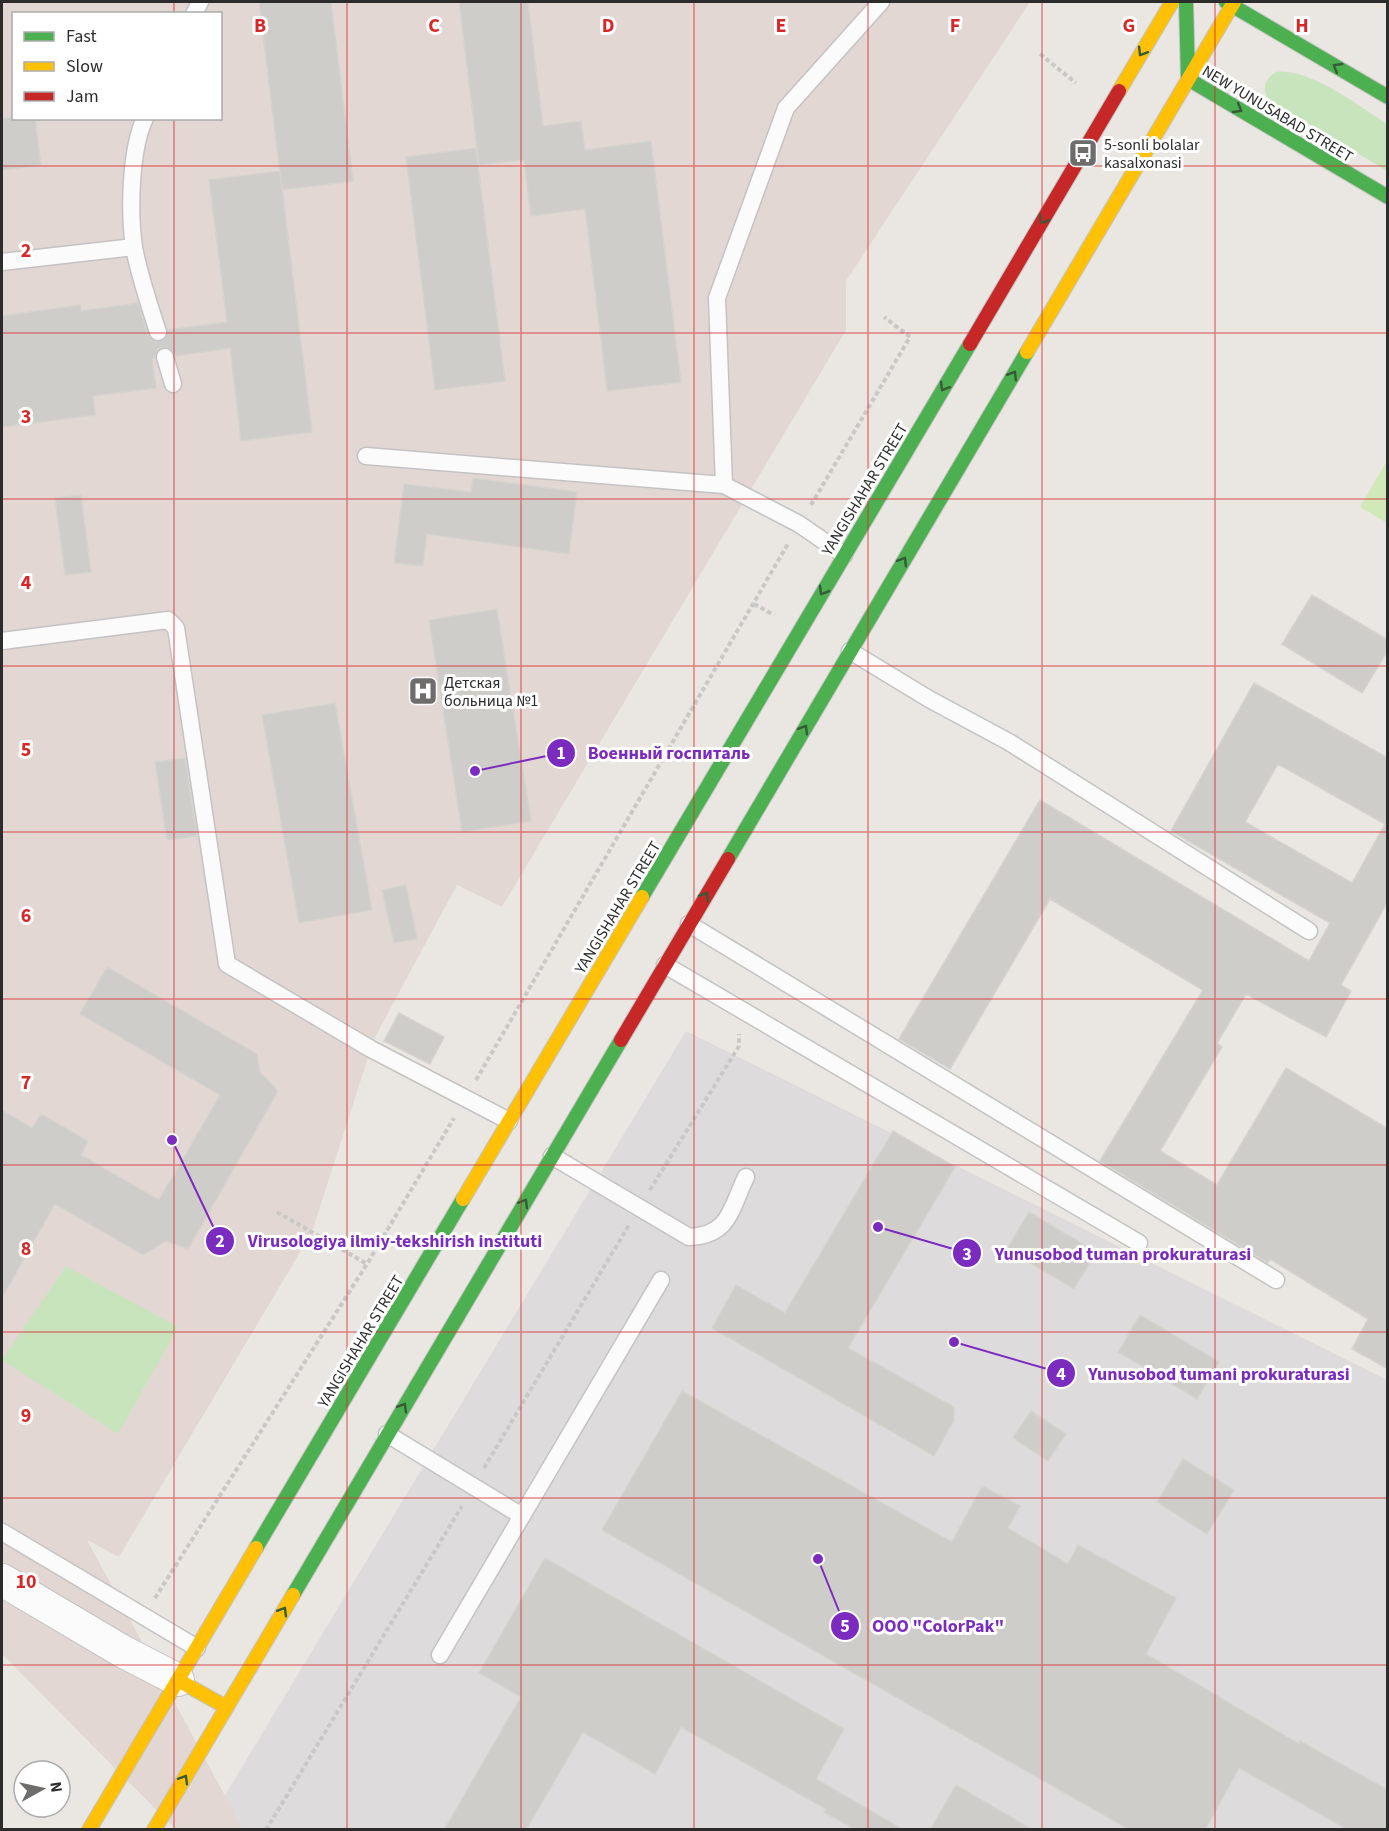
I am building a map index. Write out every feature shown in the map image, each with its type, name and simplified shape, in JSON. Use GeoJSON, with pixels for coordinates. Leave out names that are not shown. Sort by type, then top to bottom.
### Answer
{"type":"FeatureCollection","features":[{"type":"Feature","properties":{"kind":"main road","name":"YANGISHAHAR STREET"},"geometry":{"type":"LineString","coordinates":[[89,1830],[1172,2]]}},
{"type":"Feature","properties":{"kind":"main road","name":"NEW YUNUSABAD STREET"},"geometry":{"type":"LineString","coordinates":[[1186,2],[1188,80],[1388,197]]}},
{"type":"Feature","properties":{"kind":"main road"},"geometry":{"type":"LineString","coordinates":[[154,1830],[1188,80],[1231,3],[1388,97]]}},
{"type":"Feature","properties":{"kind":"main road"},"geometry":{"type":"LineString","coordinates":[[543,1064],[559,1062]]}},
{"type":"Feature","properties":{"kind":"main road"},"geometry":{"type":"LineString","coordinates":[[584,1076],[590,1092]]}},
{"type":"Feature","properties":{"kind":"main road"},"geometry":{"type":"LineString","coordinates":[[178,1680],[226,1707]]}},
{"type":"Feature","properties":{"kind":"street"},"geometry":{"type":"LineString","coordinates":[[2,1580],[122,1651],[178,1680]]}},
{"type":"Feature","properties":{"kind":"lane"},"geometry":{"type":"LineString","coordinates":[[724,485],[717,298],[786,108],[881,2]]}},
{"type":"Feature","properties":{"kind":"lane"},"geometry":{"type":"LineString","coordinates":[[144,120],[138,133],[133,181],[134,247],[158,332]]}},
{"type":"Feature","properties":{"kind":"lane"},"geometry":{"type":"LineString","coordinates":[[2,262],[134,247]]}},
{"type":"Feature","properties":{"kind":"lane"},"geometry":{"type":"LineString","coordinates":[[165,357],[173,384]]}},
{"type":"Feature","properties":{"kind":"lane"},"geometry":{"type":"LineString","coordinates":[[366,456],[724,485],[799,524],[844,555]]}},
{"type":"Feature","properties":{"kind":"lane"},"geometry":{"type":"LineString","coordinates":[[2,641],[168,620],[176,628],[227,964],[371,1048],[509,1121]]}},
{"type":"Feature","properties":{"kind":"lane"},"geometry":{"type":"LineString","coordinates":[[850,651],[929,699],[1010,742],[1310,931]]}},
{"type":"Feature","properties":{"kind":"lane"},"geometry":{"type":"LineString","coordinates":[[689,924],[1276,1280]]}},
{"type":"Feature","properties":{"kind":"lane"},"geometry":{"type":"LineString","coordinates":[[665,965],[1139,1243]]}},
{"type":"Feature","properties":{"kind":"lane"},"geometry":{"type":"LineString","coordinates":[[552,1156],[689,1236],[707,1236],[722,1227],[746,1177]]}},
{"type":"Feature","properties":{"kind":"lane"},"geometry":{"type":"LineString","coordinates":[[440,1655],[661,1280]]}},
{"type":"Feature","properties":{"kind":"lane"},"geometry":{"type":"LineString","coordinates":[[387,1434],[522,1516]]}},
{"type":"Feature","properties":{"kind":"lane"},"geometry":{"type":"LineString","coordinates":[[2,1532],[197,1648]]}},
{"type":"Feature","properties":{"kind":"path"},"geometry":{"type":"LineString","coordinates":[[1040,54],[1076,83]]}},
{"type":"Feature","properties":{"kind":"path"},"geometry":{"type":"LineString","coordinates":[[144,1616],[367,1264],[910,338],[884,317]]}},
{"type":"Feature","properties":{"kind":"path"},"geometry":{"type":"LineString","coordinates":[[266,1830],[739,1046],[740,1009]]}},
{"type":"Feature","properties":{"kind":"path"},"geometry":{"type":"LineString","coordinates":[[278,1212],[367,1264]]}},
{"type":"Feature","properties":{"kind":"shaded area","name":"Детская больница №1"},"geometry":{"type":"Polygon","coordinates":[[[2,2],[1030,2],[846,281],[846,330],[502,907],[457,885],[374,1039],[312,1232],[119,1557],[87,1540],[243,1829],[175,1829],[2,1654],[2,2]]]}},
{"type":"Feature","properties":{"kind":"shaded area"},"geometry":{"type":"Polygon","coordinates":[[[686,1031],[1387,1380],[1387,1829],[204,1830],[686,1031]]]}},
{"type":"Feature","properties":{"kind":"green space"},"geometry":{"type":"Polygon","coordinates":[[[1276,72],[1289,72],[1319,82],[1387,124],[1387,171],[1269,100],[1265,92],[1265,84],[1276,72]]]}},
{"type":"Feature","properties":{"kind":"green space"},"geometry":{"type":"Polygon","coordinates":[[[1387,461],[1387,523],[1360,507],[1387,461]]]}},
{"type":"Feature","properties":{"kind":"green space"},"geometry":{"type":"Polygon","coordinates":[[[66,1266],[178,1327],[118,1434],[2,1360],[66,1266]]]}},
{"type":"Feature","properties":{"kind":"building"},"geometry":{"type":"Polygon","coordinates":[[[259,2],[331,2],[353,181],[282,190],[259,2]]]}},
{"type":"Feature","properties":{"kind":"building"},"geometry":{"type":"Polygon","coordinates":[[[459,2],[528,2],[543,126],[581,121],[585,150],[651,141],[681,382],[607,391],[585,209],[531,216],[524,160],[479,165],[459,2]]]}},
{"type":"Feature","properties":{"kind":"building"},"geometry":{"type":"Polygon","coordinates":[[[2,118],[35,120],[41,165],[2,170],[2,118]]]}},
{"type":"Feature","properties":{"kind":"building"},"geometry":{"type":"Polygon","coordinates":[[[476,148],[505,381],[435,390],[406,157],[476,148]]]}},
{"type":"Feature","properties":{"kind":"building"},"geometry":{"type":"Polygon","coordinates":[[[280,171],[312,432],[241,441],[230,348],[176,356],[167,347],[158,349],[155,358],[152,359],[156,388],[93,396],[95,415],[2,427],[2,316],[80,305],[81,311],[138,303],[148,335],[156,342],[165,339],[168,330],[227,322],[209,180],[280,171]]]}},
{"type":"Feature","properties":{"kind":"building"},"geometry":{"type":"Polygon","coordinates":[[[473,478],[577,492],[569,554],[427,534],[423,566],[394,563],[404,484],[471,492],[473,478]]]}},
{"type":"Feature","properties":{"kind":"building"},"geometry":{"type":"Polygon","coordinates":[[[81,495],[91,572],[65,575],[55,498],[81,495]]]}},
{"type":"Feature","properties":{"kind":"building"},"geometry":{"type":"Polygon","coordinates":[[[1312,595],[1388,640],[1388,650],[1362,693],[1282,644],[1312,595]]]}},
{"type":"Feature","properties":{"kind":"building"},"geometry":{"type":"Polygon","coordinates":[[[497,609],[531,821],[462,832],[429,620],[497,609]]]}},
{"type":"Feature","properties":{"kind":"building"},"geometry":{"type":"Polygon","coordinates":[[[1254,683],[1388,758],[1388,901],[1341,985],[1351,991],[1326,1037],[1246,994],[1217,1043],[1222,1047],[1160,1151],[1217,1185],[1286,1068],[1388,1129],[1388,1369],[1352,1349],[1368,1319],[1270,1259],[1268,1263],[1100,1161],[1203,990],[1050,899],[950,1069],[899,1039],[1040,800],[1309,961],[1330,923],[1171,831],[1254,683]],[[1278,764],[1245,822],[1352,883],[1385,824],[1278,764]]]}},
{"type":"Feature","properties":{"kind":"building"},"geometry":{"type":"Polygon","coordinates":[[[335,703],[372,910],[299,923],[262,715],[335,703]]]}},
{"type":"Feature","properties":{"kind":"building"},"geometry":{"type":"Polygon","coordinates":[[[185,758],[197,836],[167,840],[155,762],[185,758]]]}},
{"type":"Feature","properties":{"kind":"building"},"geometry":{"type":"Polygon","coordinates":[[[406,885],[417,939],[394,943],[382,890],[406,885]]]}},
{"type":"Feature","properties":{"kind":"building"},"geometry":{"type":"Polygon","coordinates":[[[107,967],[257,1054],[260,1072],[278,1091],[188,1249],[166,1241],[143,1255],[55,1204],[2,1298],[2,1110],[32,1128],[41,1114],[88,1141],[81,1155],[159,1200],[220,1095],[80,1014],[107,967]]]}},
{"type":"Feature","properties":{"kind":"building"},"geometry":{"type":"Polygon","coordinates":[[[399,1013],[444,1037],[430,1064],[384,1041],[399,1013]]]}},
{"type":"Feature","properties":{"kind":"building"},"geometry":{"type":"Polygon","coordinates":[[[893,1131],[955,1167],[848,1348],[954,1407],[954,1420],[934,1456],[712,1328],[736,1285],[785,1313],[893,1131]]]}},
{"type":"Feature","properties":{"kind":"building"},"geometry":{"type":"Polygon","coordinates":[[[1029,1212],[1096,1252],[1074,1289],[1007,1249],[1029,1212]]]}},
{"type":"Feature","properties":{"kind":"building"},"geometry":{"type":"Polygon","coordinates":[[[1140,1315],[1219,1362],[1197,1399],[1118,1352],[1140,1315]]]}},
{"type":"Feature","properties":{"kind":"building"},"geometry":{"type":"Polygon","coordinates":[[[682,1391],[952,1542],[982,1486],[1020,1506],[1008,1528],[1068,1564],[1078,1545],[1176,1598],[1146,1654],[1299,1744],[1300,1741],[1388,1790],[1388,1830],[1348,1830],[1239,1768],[1205,1830],[1130,1830],[602,1530],[682,1391]]]}},
{"type":"Feature","properties":{"kind":"building"},"geometry":{"type":"Polygon","coordinates":[[[1031,1411],[1066,1434],[1048,1461],[1013,1438],[1031,1411]]]}},
{"type":"Feature","properties":{"kind":"building"},"geometry":{"type":"Polygon","coordinates":[[[1183,1459],[1234,1490],[1207,1534],[1157,1502],[1183,1459]]]}},
{"type":"Feature","properties":{"kind":"building"},"geometry":{"type":"Polygon","coordinates":[[[545,1558],[844,1729],[816,1779],[904,1830],[856,1830],[824,1812],[826,1809],[681,1727],[655,1774],[583,1732],[526,1830],[444,1830],[521,1697],[479,1673],[545,1558]]]}},
{"type":"Feature","properties":{"kind":"building"},"geometry":{"type":"Polygon","coordinates":[[[956,1785],[1033,1830],[930,1830],[956,1785]]]}},
{"type":"Feature","properties":{"kind":"traffic: fast"},"geometry":{"type":"LineString","coordinates":[[1186,2],[1188,79],[1388,197]]}},
{"type":"Feature","properties":{"kind":"traffic: fast"},"geometry":{"type":"LineString","coordinates":[[1226,2],[1388,97]]}},
{"type":"Feature","properties":{"kind":"traffic: fast"},"geometry":{"type":"LineString","coordinates":[[642,897],[970,344]]}},
{"type":"Feature","properties":{"kind":"traffic: fast"},"geometry":{"type":"LineString","coordinates":[[728,859],[1027,352]]}},
{"type":"Feature","properties":{"kind":"traffic: fast"},"geometry":{"type":"LineString","coordinates":[[293,1595],[621,1040]]}},
{"type":"Feature","properties":{"kind":"traffic: fast"},"geometry":{"type":"LineString","coordinates":[[256,1548],[463,1199]]}},
{"type":"Feature","properties":{"kind":"traffic: slow"},"geometry":{"type":"LineString","coordinates":[[1119,91],[1172,2]]}},
{"type":"Feature","properties":{"kind":"traffic: slow"},"geometry":{"type":"LineString","coordinates":[[1027,352],[1234,2]]}},
{"type":"Feature","properties":{"kind":"traffic: slow"},"geometry":{"type":"LineString","coordinates":[[463,1199],[642,897]]}},
{"type":"Feature","properties":{"kind":"traffic: slow"},"geometry":{"type":"LineString","coordinates":[[89,1830],[256,1548]]}},
{"type":"Feature","properties":{"kind":"traffic: slow"},"geometry":{"type":"LineString","coordinates":[[154,1830],[293,1595]]}},
{"type":"Feature","properties":{"kind":"traffic: slow"},"geometry":{"type":"LineString","coordinates":[[178,1680],[226,1707]]}},
{"type":"Feature","properties":{"kind":"traffic: jam"},"geometry":{"type":"LineString","coordinates":[[970,344],[1119,91]]}},
{"type":"Feature","properties":{"kind":"traffic: jam"},"geometry":{"type":"LineString","coordinates":[[621,1040],[728,859]]}},
{"type":"Feature","properties":{"kind":"place","name":"5-sonli bolalar kasalxonasi"},"geometry":{"type":"Point","coordinates":[1083,153]}},
{"type":"Feature","properties":{"kind":"place","name":"Детская больница №1"},"geometry":{"type":"Point","coordinates":[423,691]}},
{"type":"Feature","properties":{"kind":"place","name":"Военный госпиталь"},"geometry":{"type":"Point","coordinates":[475,771]}},
{"type":"Feature","properties":{"kind":"place","name":"Virusologiya ilmiy-tekshirish instituti"},"geometry":{"type":"Point","coordinates":[172,1140]}},
{"type":"Feature","properties":{"kind":"place","name":"Yunusobod tuman prokuraturasi"},"geometry":{"type":"Point","coordinates":[878,1227]}},
{"type":"Feature","properties":{"kind":"place","name":"Yunusobod tumani prokuraturasi"},"geometry":{"type":"Point","coordinates":[954,1342]}},
{"type":"Feature","properties":{"kind":"place","name":"OOO \"ColorPak\""},"geometry":{"type":"Point","coordinates":[818,1559]}}]}
